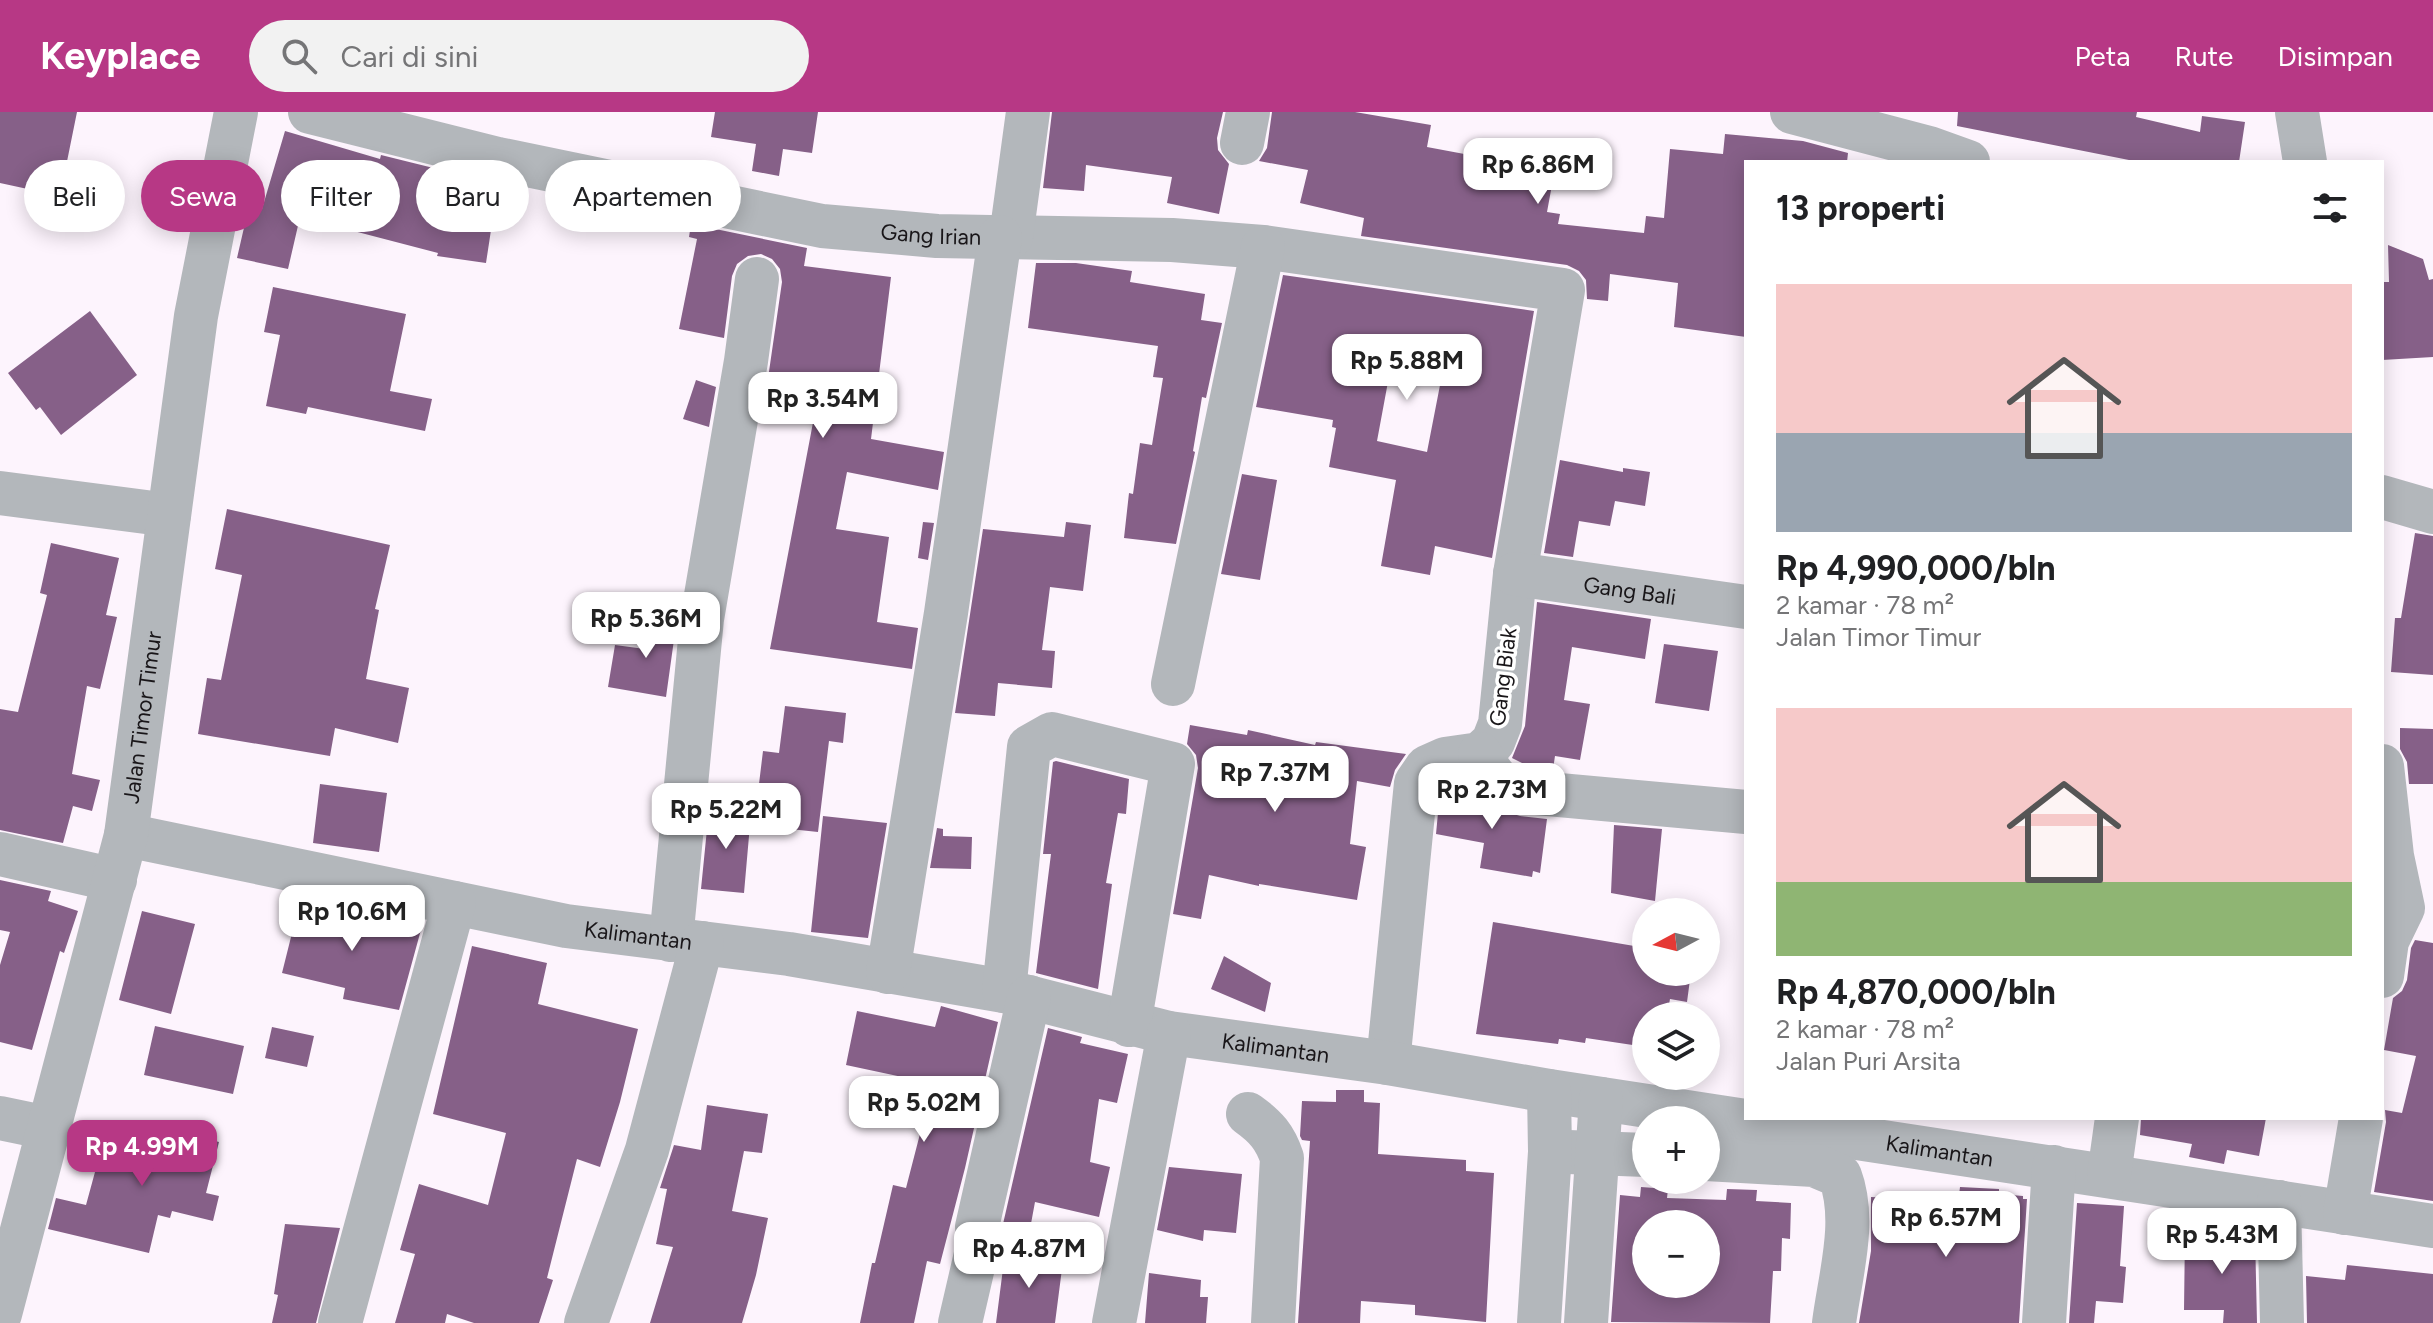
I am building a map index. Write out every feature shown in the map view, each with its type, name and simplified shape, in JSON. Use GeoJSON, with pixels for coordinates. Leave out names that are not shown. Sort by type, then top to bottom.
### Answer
{"type":"FeatureCollection","features":[{"type":"Feature","properties":{"kind":"street","name":"Jalan Timor Timur"},"geometry":{"type":"LineString","coordinates":[[0,1314],[126,835],[196,316],[236,112]]}},
{"type":"Feature","properties":{"kind":"street","name":"Gang Irian"},"geometry":{"type":"LineString","coordinates":[[310,112],[498,159],[822,226],[937,236],[1172,240],[1263,247],[1563,290]]}},
{"type":"Feature","properties":{"kind":"street"},"geometry":{"type":"LineString","coordinates":[[888,972],[1028,112]]}},
{"type":"Feature","properties":{"kind":"street"},"geometry":{"type":"LineString","coordinates":[[1792,112],[1941,157]]}},
{"type":"Feature","properties":{"kind":"street"},"geometry":{"type":"LineString","coordinates":[[2297,112],[2305,160]]}},
{"type":"Feature","properties":{"kind":"street"},"geometry":{"type":"LineString","coordinates":[[1173,684],[1263,247]]}},
{"type":"Feature","properties":{"kind":"street"},"geometry":{"type":"LineString","coordinates":[[586,1323],[647,1150],[687,941],[702,619],[757,279]]}},
{"type":"Feature","properties":{"kind":"street","name":"Gang Biak"},"geometry":{"type":"LineString","coordinates":[[1388,1063],[1416,783],[1427,767],[1445,759],[1480,754],[1493,742],[1500,724],[1515,574],[1563,290]]}},
{"type":"Feature","properties":{"kind":"street"},"geometry":{"type":"LineString","coordinates":[[0,493],[169,515]]}},
{"type":"Feature","properties":{"kind":"street"},"geometry":{"type":"LineString","coordinates":[[2384,498],[2433,512]]}},
{"type":"Feature","properties":{"kind":"street","name":"Gang Bali"},"geometry":{"type":"LineString","coordinates":[[1515,574],[1744,607]]}},
{"type":"Feature","properties":{"kind":"street"},"geometry":{"type":"LineString","coordinates":[[960,1323],[977,1241],[1017,994],[1029,747],[1052,734],[1173,764],[1149,1029],[1114,1323]]}},
{"type":"Feature","properties":{"kind":"street"},"geometry":{"type":"LineString","coordinates":[[1480,754],[1493,777],[1506,787],[1744,812]]}},
{"type":"Feature","properties":{"kind":"street"},"geometry":{"type":"LineString","coordinates":[[2384,802],[2387,856],[2418,909],[2387,941],[2384,962]]}},
{"type":"Feature","properties":{"kind":"street","name":"Kalimantan"},"geometry":{"type":"LineString","coordinates":[[126,835],[566,926],[789,954],[1017,994],[1149,1029],[1388,1063],[1549,1091],[2433,1226]]}},
{"type":"Feature","properties":{"kind":"street"},"geometry":{"type":"LineString","coordinates":[[0,854],[115,880]]}},
{"type":"Feature","properties":{"kind":"street"},"geometry":{"type":"LineString","coordinates":[[340,1323],[454,903]]}},
{"type":"Feature","properties":{"kind":"street"},"geometry":{"type":"LineString","coordinates":[[1539,1323],[1550,1152],[1549,1091]]}},
{"type":"Feature","properties":{"kind":"street"},"geometry":{"type":"LineString","coordinates":[[1586,1323],[1601,1099]]}},
{"type":"Feature","properties":{"kind":"street"},"geometry":{"type":"LineString","coordinates":[[1248,1114],[1267,1128],[1276,1140],[1282,1158],[1273,1323]]}},
{"type":"Feature","properties":{"kind":"street"},"geometry":{"type":"LineString","coordinates":[[0,1118],[48,1128]]}},
{"type":"Feature","properties":{"kind":"street"},"geometry":{"type":"LineString","coordinates":[[2109,1175],[2117,1120]]}},
{"type":"Feature","properties":{"kind":"street"},"geometry":{"type":"LineString","coordinates":[[2345,1213],[2361,1120]]}},
{"type":"Feature","properties":{"kind":"street"},"geometry":{"type":"LineString","coordinates":[[1550,1152],[1632,1154]]}},
{"type":"Feature","properties":{"kind":"street"},"geometry":{"type":"LineString","coordinates":[[1720,1160],[1814,1165],[1840,1176],[1846,1193],[1848,1218],[1834,1323]]}},
{"type":"Feature","properties":{"kind":"street"},"geometry":{"type":"LineString","coordinates":[[2044,1323],[2054,1167]]}},
{"type":"Feature","properties":{"kind":"street"},"geometry":{"type":"LineString","coordinates":[[2279,1202],[2282,1323]]}},
{"type":"Feature","properties":{"kind":"building"},"geometry":{"type":"Polygon","coordinates":[[[0,112],[77,112],[67,160],[24,160],[24,188],[0,183],[0,112]]]}},
{"type":"Feature","properties":{"kind":"building"},"geometry":{"type":"Polygon","coordinates":[[[715,112],[818,112],[812,153],[783,149],[779,176],[752,171],[756,144],[711,137],[715,112]]]}},
{"type":"Feature","properties":{"kind":"building"},"geometry":{"type":"Polygon","coordinates":[[[1052,112],[1223,112],[1217,138],[1218,150],[1229,164],[1219,214],[1167,203],[1172,177],[1086,165],[1084,191],[1043,188],[1052,112]]]}},
{"type":"Feature","properties":{"kind":"building"},"geometry":{"type":"Polygon","coordinates":[[[1272,112],[1355,112],[1431,125],[1427,147],[1523,165],[1524,157],[1556,163],[1547,212],[1560,214],[1558,224],[1644,233],[1646,216],[1664,218],[1670,149],[1723,154],[1725,134],[1803,141],[1848,153],[1847,160],[1744,160],[1744,337],[1674,327],[1678,283],[1610,274],[1608,301],[1587,299],[1586,280],[1579,271],[1567,265],[1361,236],[1364,218],[1300,203],[1308,170],[1259,161],[1267,148],[1272,112]]]}},
{"type":"Feature","properties":{"kind":"building"},"geometry":{"type":"Polygon","coordinates":[[[1958,112],[2137,112],[2136,117],[2200,132],[2202,116],[2245,122],[2239,160],[2129,160],[1957,126],[1958,112]]]}},
{"type":"Feature","properties":{"kind":"building"},"geometry":{"type":"Polygon","coordinates":[[[285,131],[380,159],[381,155],[416,164],[416,232],[491,232],[486,263],[437,256],[438,253],[358,232],[400,232],[400,160],[281,160],[281,232],[297,232],[288,269],[237,258],[243,232],[265,232],[265,199],[285,131]]]}},
{"type":"Feature","properties":{"kind":"building"},"geometry":{"type":"Polygon","coordinates":[[[690,232],[730,232],[807,248],[804,266],[891,277],[871,439],[944,452],[938,490],[847,472],[836,529],[889,537],[877,622],[918,628],[912,669],[770,649],[815,412],[765,399],[782,282],[780,269],[772,259],[761,254],[748,256],[737,264],[732,276],[724,338],[679,329],[697,239],[689,237],[690,232]]]}},
{"type":"Feature","properties":{"kind":"building"},"geometry":{"type":"Polygon","coordinates":[[[2388,245],[2423,259],[2429,280],[2433,279],[2433,357],[2384,360],[2384,282],[2389,282],[2388,245]]]}},
{"type":"Feature","properties":{"kind":"building"},"geometry":{"type":"Polygon","coordinates":[[[1036,263],[1076,263],[1132,271],[1130,282],[1205,294],[1201,320],[1222,323],[1206,398],[1202,397],[1195,452],[1176,544],[1124,538],[1129,493],[1133,494],[1140,443],[1152,445],[1163,378],[1153,377],[1158,346],[1028,328],[1036,263]]]}},
{"type":"Feature","properties":{"kind":"building"},"geometry":{"type":"Polygon","coordinates":[[[1283,275],[1534,311],[1492,558],[1435,546],[1430,575],[1381,566],[1396,480],[1329,467],[1336,428],[1332,427],[1333,420],[1256,407],[1283,275]],[[1390,371],[1377,441],[1427,452],[1441,380],[1390,371]]]}},
{"type":"Feature","properties":{"kind":"building"},"geometry":{"type":"Polygon","coordinates":[[[273,287],[406,314],[390,391],[432,399],[425,431],[308,407],[306,414],[266,406],[280,335],[264,332],[273,287]]]}},
{"type":"Feature","properties":{"kind":"building"},"geometry":{"type":"Polygon","coordinates":[[[90,311],[137,375],[61,435],[40,407],[36,410],[8,373],[90,311]]]}},
{"type":"Feature","properties":{"kind":"building"},"geometry":{"type":"Polygon","coordinates":[[[696,380],[716,387],[709,427],[683,419],[696,380]]]}},
{"type":"Feature","properties":{"kind":"building"},"geometry":{"type":"Polygon","coordinates":[[[1560,460],[1623,472],[1623,468],[1650,472],[1645,506],[1615,501],[1610,526],[1579,521],[1573,557],[1544,553],[1560,460]]]}},
{"type":"Feature","properties":{"kind":"building"},"geometry":{"type":"Polygon","coordinates":[[[1242,474],[1277,480],[1260,580],[1221,574],[1242,474]]]}},
{"type":"Feature","properties":{"kind":"building"},"geometry":{"type":"Polygon","coordinates":[[[227,509],[390,545],[375,609],[379,610],[366,679],[409,688],[398,743],[335,728],[330,756],[198,734],[207,678],[221,680],[242,575],[215,569],[227,509]]]}},
{"type":"Feature","properties":{"kind":"building"},"geometry":{"type":"Polygon","coordinates":[[[923,522],[934,523],[928,560],[918,558],[923,522]]]}},
{"type":"Feature","properties":{"kind":"building"},"geometry":{"type":"Polygon","coordinates":[[[1066,522],[1091,525],[1083,591],[1050,587],[1042,650],[1055,651],[1052,688],[998,683],[995,716],[955,713],[983,529],[1064,537],[1066,522]]]}},
{"type":"Feature","properties":{"kind":"building"},"geometry":{"type":"Polygon","coordinates":[[[2415,533],[2433,536],[2433,675],[2391,672],[2395,618],[2401,618],[2415,533]]]}},
{"type":"Feature","properties":{"kind":"building"},"geometry":{"type":"Polygon","coordinates":[[[51,543],[119,558],[106,615],[117,617],[100,689],[87,686],[72,774],[100,780],[92,811],[73,806],[63,843],[0,830],[0,709],[18,712],[47,595],[40,593],[51,543]]]}},
{"type":"Feature","properties":{"kind":"building"},"geometry":{"type":"Polygon","coordinates":[[[1537,602],[1651,619],[1645,659],[1572,647],[1564,700],[1590,704],[1580,760],[1555,756],[1553,769],[1530,767],[1512,758],[1525,726],[1537,602]]]}},
{"type":"Feature","properties":{"kind":"building"},"geometry":{"type":"Polygon","coordinates":[[[650,614],[677,618],[666,697],[608,687],[615,645],[645,649],[650,614]]]}},
{"type":"Feature","properties":{"kind":"building"},"geometry":{"type":"Polygon","coordinates":[[[1664,644],[1718,651],[1709,711],[1655,703],[1664,644]]]}},
{"type":"Feature","properties":{"kind":"building"},"geometry":{"type":"Polygon","coordinates":[[[785,706],[846,713],[843,743],[829,741],[818,832],[754,825],[763,751],[779,753],[785,706]]]}},
{"type":"Feature","properties":{"kind":"building"},"geometry":{"type":"Polygon","coordinates":[[[1190,725],[1247,735],[1248,730],[1315,745],[1316,742],[1406,754],[1395,770],[1390,787],[1357,781],[1350,844],[1366,847],[1357,900],[1259,886],[1209,875],[1201,919],[1173,914],[1198,768],[1196,755],[1187,744],[1190,725]]]}},
{"type":"Feature","properties":{"kind":"building"},"geometry":{"type":"Polygon","coordinates":[[[2400,728],[2433,729],[2433,784],[2409,784],[2407,762],[2400,749],[2400,728]]]}},
{"type":"Feature","properties":{"kind":"building"},"geometry":{"type":"Polygon","coordinates":[[[1053,762],[1129,779],[1126,814],[1118,813],[1106,883],[1112,884],[1098,989],[1036,973],[1051,854],[1043,854],[1053,762]]]}},
{"type":"Feature","properties":{"kind":"building"},"geometry":{"type":"Polygon","coordinates":[[[1468,783],[1480,797],[1498,809],[1520,816],[1547,819],[1540,873],[1533,871],[1532,877],[1480,868],[1484,843],[1436,834],[1440,792],[1444,787],[1468,783]]]}},
{"type":"Feature","properties":{"kind":"building"},"geometry":{"type":"Polygon","coordinates":[[[320,784],[387,793],[379,852],[313,843],[320,784]]]}},
{"type":"Feature","properties":{"kind":"building"},"geometry":{"type":"Polygon","coordinates":[[[709,809],[751,813],[744,893],[701,889],[709,809]]]}},
{"type":"Feature","properties":{"kind":"building"},"geometry":{"type":"Polygon","coordinates":[[[823,816],[887,823],[868,938],[811,932],[823,816]]]}},
{"type":"Feature","properties":{"kind":"building"},"geometry":{"type":"Polygon","coordinates":[[[1614,825],[1662,829],[1655,898],[1611,893],[1614,825]]]}},
{"type":"Feature","properties":{"kind":"building"},"geometry":{"type":"Polygon","coordinates":[[[937,828],[943,829],[943,836],[972,837],[971,869],[930,868],[937,828]]]}},
{"type":"Feature","properties":{"kind":"building"},"geometry":{"type":"Polygon","coordinates":[[[0,880],[51,891],[48,901],[78,911],[64,953],[60,951],[32,1050],[0,1042],[0,965],[10,932],[0,930],[0,880]]]}},
{"type":"Feature","properties":{"kind":"building"},"geometry":{"type":"Polygon","coordinates":[[[301,897],[344,907],[343,912],[422,926],[399,1010],[343,999],[345,988],[282,973],[301,897]]]}},
{"type":"Feature","properties":{"kind":"building"},"geometry":{"type":"Polygon","coordinates":[[[142,911],[195,924],[171,1014],[119,1000],[142,911]]]}},
{"type":"Feature","properties":{"kind":"building"},"geometry":{"type":"Polygon","coordinates":[[[1493,922],[1632,946],[1632,986],[1689,986],[1687,1002],[1670,999],[1669,1002],[1632,1002],[1632,1045],[1586,1038],[1585,1043],[1559,1039],[1558,1044],[1476,1034],[1493,922]]]}},
{"type":"Feature","properties":{"kind":"building"},"geometry":{"type":"Polygon","coordinates":[[[2415,940],[2433,943],[2433,1201],[2374,1192],[2386,1122],[2385,1110],[2402,1113],[2416,1056],[2384,1050],[2393,998],[2402,991],[2407,980],[2415,940]]]}},
{"type":"Feature","properties":{"kind":"building"},"geometry":{"type":"Polygon","coordinates":[[[472,946],[547,963],[538,1004],[638,1029],[600,1167],[577,1159],[547,1278],[553,1280],[539,1323],[474,1323],[447,1314],[445,1323],[395,1323],[415,1254],[400,1250],[419,1184],[488,1205],[506,1133],[433,1114],[472,946]]]}},
{"type":"Feature","properties":{"kind":"building"},"geometry":{"type":"Polygon","coordinates":[[[1224,956],[1271,983],[1265,1012],[1211,989],[1224,956]]]}},
{"type":"Feature","properties":{"kind":"building"},"geometry":{"type":"Polygon","coordinates":[[[941,1006],[998,1022],[965,1168],[940,1264],[927,1261],[914,1323],[860,1323],[893,1185],[906,1188],[929,1099],[917,1096],[921,1081],[846,1065],[857,1011],[935,1027],[941,1006]]]}},
{"type":"Feature","properties":{"kind":"building"},"geometry":{"type":"Polygon","coordinates":[[[155,1026],[244,1046],[233,1094],[144,1075],[155,1026]]]}},
{"type":"Feature","properties":{"kind":"building"},"geometry":{"type":"Polygon","coordinates":[[[272,1027],[314,1036],[307,1067],[265,1058],[272,1027]]]}},
{"type":"Feature","properties":{"kind":"building"},"geometry":{"type":"Polygon","coordinates":[[[1048,1028],[1082,1037],[1080,1043],[1128,1054],[1117,1103],[1099,1099],[1090,1162],[1110,1167],[1099,1217],[1035,1202],[1030,1229],[1003,1224],[1048,1028]]]}},
{"type":"Feature","properties":{"kind":"building"},"geometry":{"type":"Polygon","coordinates":[[[1336,1090],[1364,1090],[1364,1102],[1380,1103],[1378,1154],[1466,1160],[1466,1171],[1494,1173],[1486,1322],[1415,1315],[1415,1305],[1361,1301],[1360,1323],[1298,1323],[1310,1141],[1302,1140],[1300,1136],[1302,1101],[1336,1102],[1336,1090]]]}},
{"type":"Feature","properties":{"kind":"building"},"geometry":{"type":"Polygon","coordinates":[[[707,1105],[768,1114],[762,1153],[744,1151],[732,1211],[768,1218],[756,1275],[742,1323],[650,1323],[673,1247],[656,1244],[667,1189],[660,1188],[674,1145],[701,1150],[707,1105]]]}},
{"type":"Feature","properties":{"kind":"building"},"geometry":{"type":"Polygon","coordinates":[[[120,1120],[183,1137],[184,1133],[219,1142],[206,1193],[219,1196],[213,1221],[172,1211],[170,1218],[158,1215],[149,1253],[48,1229],[56,1198],[86,1205],[98,1161],[108,1163],[120,1120]]]}},
{"type":"Feature","properties":{"kind":"building"},"geometry":{"type":"Polygon","coordinates":[[[2141,1120],[2266,1120],[2259,1156],[2227,1150],[2224,1164],[2189,1157],[2192,1144],[2140,1135],[2141,1120]]]}},
{"type":"Feature","properties":{"kind":"building"},"geometry":{"type":"Polygon","coordinates":[[[1169,1167],[1242,1174],[1236,1233],[1204,1230],[1203,1241],[1157,1230],[1169,1167]]]}},
{"type":"Feature","properties":{"kind":"building"},"geometry":{"type":"Polygon","coordinates":[[[1960,1187],[1999,1189],[1999,1194],[2027,1199],[2019,1323],[1859,1323],[1871,1251],[1871,1197],[1949,1201],[1950,1194],[1959,1195],[1960,1187]]]}},
{"type":"Feature","properties":{"kind":"building"},"geometry":{"type":"Polygon","coordinates":[[[1727,1189],[1757,1190],[1756,1201],[1791,1203],[1790,1239],[1782,1238],[1781,1271],[1773,1271],[1770,1323],[1611,1322],[1620,1195],[1640,1197],[1640,1194],[1667,1194],[1667,1198],[1726,1200],[1727,1189]]]}},
{"type":"Feature","properties":{"kind":"building"},"geometry":{"type":"Polygon","coordinates":[[[2077,1203],[2124,1206],[2120,1266],[2126,1267],[2123,1303],[2096,1301],[2094,1323],[2069,1323],[2077,1203]]]}},
{"type":"Feature","properties":{"kind":"building"},"geometry":{"type":"Polygon","coordinates":[[[285,1224],[340,1228],[316,1323],[272,1323],[285,1224]]]}},
{"type":"Feature","properties":{"kind":"building"},"geometry":{"type":"Polygon","coordinates":[[[2185,1233],[2255,1235],[2257,1323],[2223,1323],[2224,1310],[2184,1310],[2185,1233]]]}},
{"type":"Feature","properties":{"kind":"building"},"geometry":{"type":"Polygon","coordinates":[[[1005,1253],[1063,1261],[1055,1323],[996,1323],[1005,1253]]]}},
{"type":"Feature","properties":{"kind":"building"},"geometry":{"type":"Polygon","coordinates":[[[2347,1265],[2433,1274],[2433,1323],[2307,1323],[2306,1276],[2345,1280],[2347,1265]]]}},
{"type":"Feature","properties":{"kind":"building"},"geometry":{"type":"Polygon","coordinates":[[[1149,1273],[1201,1280],[1200,1297],[1208,1297],[1206,1323],[1145,1323],[1149,1273]]]}}]}
